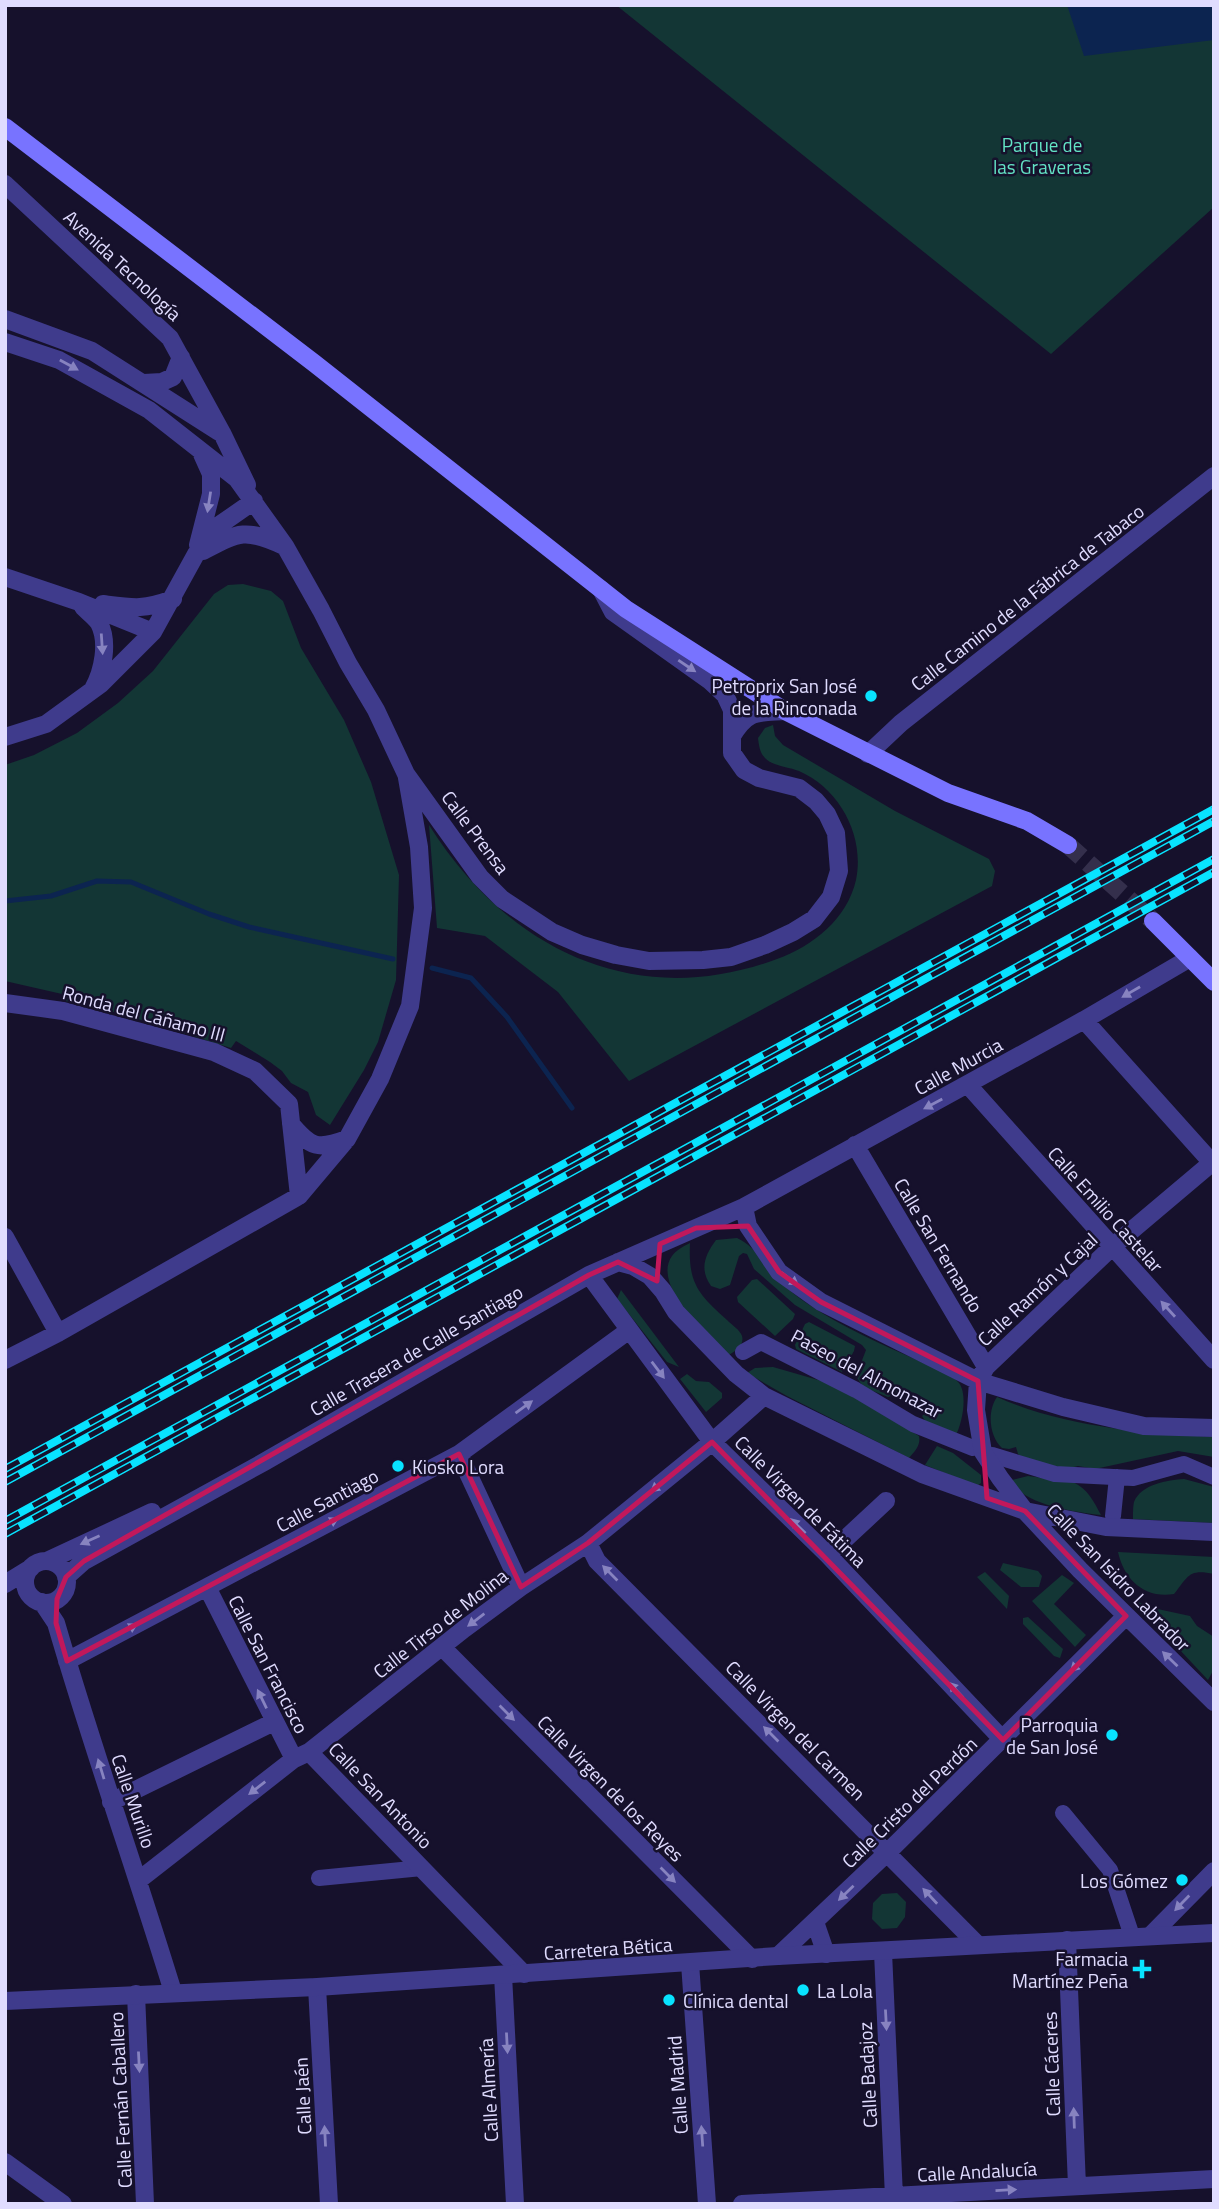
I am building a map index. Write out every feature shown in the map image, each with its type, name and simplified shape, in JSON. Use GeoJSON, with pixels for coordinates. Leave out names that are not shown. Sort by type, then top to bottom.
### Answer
{"type":"FeatureCollection","features":[{"type":"Feature","properties":{"kind":"main road"},"geometry":{"type":"LineString","coordinates":[[5,127],[314,363],[626,608],[785,710],[948,793],[1027,821],[1068,845]]}},
{"type":"Feature","properties":{"kind":"main road"},"geometry":{"type":"LineString","coordinates":[[1153,921],[1214,982]]}},
{"type":"Feature","properties":{"kind":"street","name":"Avenida Tecnología"},"geometry":{"type":"LineString","coordinates":[[5,184],[170,338],[222,433],[254,501]]}},
{"type":"Feature","properties":{"kind":"street"},"geometry":{"type":"LineString","coordinates":[[5,206],[31,208]]}},
{"type":"Feature","properties":{"kind":"street"},"geometry":{"type":"LineString","coordinates":[[5,319],[92,351],[222,433]]}},
{"type":"Feature","properties":{"kind":"street"},"geometry":{"type":"LineString","coordinates":[[5,342],[59,360],[149,410],[237,479],[254,501],[218,526],[196,554],[153,632],[91,692],[46,724],[5,737]]}},
{"type":"Feature","properties":{"kind":"street"},"geometry":{"type":"LineString","coordinates":[[144,383],[162,382],[173,377],[181,357]]}},
{"type":"Feature","properties":{"kind":"street"},"geometry":{"type":"LineString","coordinates":[[196,554],[211,495],[211,474],[201,451]]}},
{"type":"Feature","properties":{"kind":"street","name":"Calle Camino de la Fábrica de Tabaco"},"geometry":{"type":"LineString","coordinates":[[868,754],[901,723],[1214,476]]}},
{"type":"Feature","properties":{"kind":"street","name":"Calle Prensa"},"geometry":{"type":"LineString","coordinates":[[254,501],[285,546],[321,610],[376,710],[406,774],[480,877],[502,899],[552,932],[582,945],[649,961],[731,957],[765,945],[814,919],[831,897],[839,871],[836,833],[827,814],[799,788],[759,778],[744,770],[732,752],[732,710],[725,695],[710,681],[613,612],[601,589]]}},
{"type":"Feature","properties":{"kind":"street"},"geometry":{"type":"LineString","coordinates":[[196,554],[233,535],[247,533],[264,536],[285,546]]}},
{"type":"Feature","properties":{"kind":"street"},"geometry":{"type":"LineString","coordinates":[[5,577],[79,601],[153,632]]}},
{"type":"Feature","properties":{"kind":"street"},"geometry":{"type":"LineString","coordinates":[[79,601],[126,608],[148,608],[173,599]]}},
{"type":"Feature","properties":{"kind":"street"},"geometry":{"type":"LineString","coordinates":[[79,601],[98,623],[105,644],[96,683],[91,692]]}},
{"type":"Feature","properties":{"kind":"street"},"geometry":{"type":"LineString","coordinates":[[732,736],[741,720],[750,715],[785,710]]}},
{"type":"Feature","properties":{"kind":"street"},"geometry":{"type":"LineString","coordinates":[[5,1360],[58,1333],[299,1196],[347,1139],[380,1079],[410,1006],[423,908],[419,847],[406,774]]}},
{"type":"Feature","properties":{"kind":"street","name":"Calle Murcia"},"geometry":{"type":"LineString","coordinates":[[660,1244],[744,1207],[1084,1020],[1190,958]]}},
{"type":"Feature","properties":{"kind":"street","name":"Ronda del Cáñamo III"},"geometry":{"type":"LineString","coordinates":[[5,1003],[63,1011],[214,1052],[255,1071],[289,1104],[299,1196]]}},
{"type":"Feature","properties":{"kind":"street"},"geometry":{"type":"LineString","coordinates":[[1084,1020],[1213,1163]]}},
{"type":"Feature","properties":{"kind":"street","name":"Calle Emilio Castelar"},"geometry":{"type":"LineString","coordinates":[[968,1084],[1214,1360]]}},
{"type":"Feature","properties":{"kind":"street"},"geometry":{"type":"LineString","coordinates":[[291,1124],[300,1136],[313,1145],[324,1146],[347,1139]]}},
{"type":"Feature","properties":{"kind":"street","name":"Calle San Fernando"},"geometry":{"type":"LineString","coordinates":[[855,1145],[982,1374]]}},
{"type":"Feature","properties":{"kind":"street","name":"Calle Ramón y Cajal"},"geometry":{"type":"LineString","coordinates":[[982,1374],[1112,1247],[1213,1163]]}},
{"type":"Feature","properties":{"kind":"street"},"geometry":{"type":"LineString","coordinates":[[744,1207],[748,1226],[779,1272],[821,1303],[1062,1407],[1144,1426],[1214,1428]]}},
{"type":"Feature","properties":{"kind":"street"},"geometry":{"type":"LineString","coordinates":[[696,1228],[722,1224],[748,1226]]}},
{"type":"Feature","properties":{"kind":"street"},"geometry":{"type":"LineString","coordinates":[[5,1237],[58,1333]]}},
{"type":"Feature","properties":{"kind":"street"},"geometry":{"type":"LineString","coordinates":[[660,1244],[658,1269],[663,1292]]}},
{"type":"Feature","properties":{"kind":"street","name":"Calle Trasera de Calle Santiago"},"geometry":{"type":"LineString","coordinates":[[66,1577],[84,1561],[264,1462],[589,1275],[660,1244]]}},
{"type":"Feature","properties":{"kind":"street"},"geometry":{"type":"LineString","coordinates":[[618,1262],[634,1266],[650,1276],[676,1312],[736,1374],[764,1396],[922,1474],[1025,1511],[1084,1523],[1106,1527],[1214,1532]]}},
{"type":"Feature","properties":{"kind":"street","name":"Calle Virgen de Fátima"},"geometry":{"type":"LineString","coordinates":[[589,1275],[712,1442],[828,1555],[1003,1740]]}},
{"type":"Feature","properties":{"kind":"street","name":"Calle Santiago"},"geometry":{"type":"LineString","coordinates":[[67,1661],[459,1454],[628,1331]]}},
{"type":"Feature","properties":{"kind":"street","name":"Paseo del Almonazar"},"geometry":{"type":"LineString","coordinates":[[743,1352],[761,1342],[856,1390],[913,1424],[983,1452],[1055,1474],[1132,1478],[1184,1464],[1214,1477]]}},
{"type":"Feature","properties":{"kind":"street"},"geometry":{"type":"LineString","coordinates":[[982,1374],[976,1410],[988,1474],[984,1497]]}},
{"type":"Feature","properties":{"kind":"street","name":"Calle Tirso de Molina"},"geometry":{"type":"LineString","coordinates":[[139,1880],[521,1587],[588,1544],[764,1396]]}},
{"type":"Feature","properties":{"kind":"street","name":"Calle San Isidro Labrador"},"geometry":{"type":"LineString","coordinates":[[983,1452],[1025,1511],[1214,1702]]}},
{"type":"Feature","properties":{"kind":"street"},"geometry":{"type":"LineString","coordinates":[[459,1454],[521,1587]]}},
{"type":"Feature","properties":{"kind":"street","name":"Calle Trasera de Calle Santiago"},"geometry":{"type":"LineString","coordinates":[[5,1587],[39,1564],[77,1545],[264,1462]]}},
{"type":"Feature","properties":{"kind":"street"},"geometry":{"type":"LineString","coordinates":[[1113,1516],[1117,1477]]}},
{"type":"Feature","properties":{"kind":"street"},"geometry":{"type":"LineString","coordinates":[[828,1555],[886,1500]]}},
{"type":"Feature","properties":{"kind":"street"},"geometry":{"type":"LineString","coordinates":[[1068,1556],[1067,1543],[1070,1534],[1084,1523]]}},
{"type":"Feature","properties":{"kind":"street","name":"Calle Virgen del Carmen"},"geometry":{"type":"LineString","coordinates":[[588,1544],[597,1561],[978,1945]]}},
{"type":"Feature","properties":{"kind":"street"},"geometry":{"type":"LineString","coordinates":[[39,1564],[59,1566],[66,1577],[65,1590],[42,1598],[25,1579],[39,1564]]}},
{"type":"Feature","properties":{"kind":"street","name":"Calle Trasera de Calle Santiago"},"geometry":{"type":"LineString","coordinates":[[5,1587],[42,1598]]}},
{"type":"Feature","properties":{"kind":"street","name":"Calle San Francisco"},"geometry":{"type":"LineString","coordinates":[[207,1587],[274,1722],[301,1755]]}},
{"type":"Feature","properties":{"kind":"street","name":"Calle Murillo"},"geometry":{"type":"LineString","coordinates":[[42,1598],[56,1622],[173,1992]]}},
{"type":"Feature","properties":{"kind":"street","name":"Calle Cristo del Perdón"},"geometry":{"type":"LineString","coordinates":[[778,1956],[1003,1740],[1126,1616]]}},
{"type":"Feature","properties":{"kind":"street","name":"Calle Virgen de los Reyes"},"geometry":{"type":"LineString","coordinates":[[442,1647],[752,1959]]}},
{"type":"Feature","properties":{"kind":"street"},"geometry":{"type":"LineString","coordinates":[[111,1802],[274,1722]]}},
{"type":"Feature","properties":{"kind":"street","name":"Calle San Antonio"},"geometry":{"type":"LineString","coordinates":[[301,1755],[422,1868],[524,1974]]}},
{"type":"Feature","properties":{"kind":"street"},"geometry":{"type":"LineString","coordinates":[[1063,1813],[1110,1870],[1132,1936]]}},
{"type":"Feature","properties":{"kind":"street","name":"Calle San Antonio"},"geometry":{"type":"LineString","coordinates":[[319,1878],[422,1868]]}},
{"type":"Feature","properties":{"kind":"street"},"geometry":{"type":"LineString","coordinates":[[1150,1936],[1214,1871]]}},
{"type":"Feature","properties":{"kind":"street"},"geometry":{"type":"LineString","coordinates":[[815,1922],[826,1954]]}},
{"type":"Feature","properties":{"kind":"street","name":"Carretera Bética"},"geometry":{"type":"LineString","coordinates":[[5,2001],[317,1987],[778,1956],[1214,1933]]}},
{"type":"Feature","properties":{"kind":"street","name":"Calle Cáceres"},"geometry":{"type":"LineString","coordinates":[[1067,1940],[1077,2186]]}},
{"type":"Feature","properties":{"kind":"street","name":"Calle Badajoz"},"geometry":{"type":"LineString","coordinates":[[883,1952],[894,2196]]}},
{"type":"Feature","properties":{"kind":"street","name":"Calle Madrid"},"geometry":{"type":"LineString","coordinates":[[690,1963],[707,2204]]}},
{"type":"Feature","properties":{"kind":"street","name":"Calle Almería"},"geometry":{"type":"LineString","coordinates":[[503,1975],[515,2204]]}},
{"type":"Feature","properties":{"kind":"street","name":"Calle Jaén"},"geometry":{"type":"LineString","coordinates":[[317,1987],[329,2204]]}},
{"type":"Feature","properties":{"kind":"street","name":"Calle Fernán Caballero"},"geometry":{"type":"LineString","coordinates":[[136,1994],[145,2204]]}},
{"type":"Feature","properties":{"kind":"street"},"geometry":{"type":"LineString","coordinates":[[5,2162],[63,2204]]}},
{"type":"Feature","properties":{"kind":"street","name":"Calle Andalucía"},"geometry":{"type":"LineString","coordinates":[[742,2204],[1214,2179]]}},
{"type":"Feature","properties":{"kind":"highlighted area"},"geometry":{"type":"Polygon","coordinates":[[[748,1226],[779,1272],[821,1302],[978,1381],[987,1498],[1025,1511],[1126,1616],[1003,1740],[712,1442],[588,1543],[521,1587],[459,1454],[67,1661],[56,1623],[57,1599],[66,1577],[84,1561],[589,1275],[618,1262],[657,1281],[660,1244],[696,1228],[748,1226]]]}},
{"type":"Feature","properties":{"kind":"green space","name":"Parque de las Graveras"},"geometry":{"type":"Polygon","coordinates":[[[616,5],[1214,5],[1214,207],[1051,354],[616,5]]]}},
{"type":"Feature","properties":{"kind":"green space"},"geometry":{"type":"Polygon","coordinates":[[[243,584],[271,591],[283,601],[301,648],[344,720],[371,782],[399,875],[396,980],[378,1042],[330,1125],[316,1115],[308,1092],[291,1083],[282,1071],[270,1062],[236,1041],[231,1048],[122,1014],[61,1000],[62,994],[5,981],[5,765],[34,755],[77,733],[118,703],[153,671],[214,594],[228,585],[243,584]]]}},
{"type":"Feature","properties":{"kind":"green space"},"geometry":{"type":"Polygon","coordinates":[[[773,725],[775,736],[783,745],[895,811],[989,859],[995,871],[992,886],[629,1081],[558,992],[485,936],[437,928],[429,825],[460,869],[496,906],[536,936],[579,958],[625,973],[673,978],[724,974],[777,959],[803,947],[827,929],[845,907],[856,880],[857,847],[846,816],[826,789],[799,771],[772,763],[763,756],[758,738],[765,728],[773,725]]]}},
{"type":"Feature","properties":{"kind":"green space"},"geometry":{"type":"Polygon","coordinates":[[[737,1238],[755,1251],[785,1286],[811,1306],[850,1329],[955,1379],[962,1388],[964,1402],[956,1435],[926,1422],[922,1416],[927,1412],[927,1403],[918,1395],[904,1392],[888,1397],[863,1387],[856,1376],[866,1350],[862,1345],[795,1305],[754,1269],[747,1254],[739,1256],[730,1285],[720,1289],[711,1286],[704,1268],[709,1251],[716,1240],[737,1238]]]}},
{"type":"Feature","properties":{"kind":"green space"},"geometry":{"type":"Polygon","coordinates":[[[690,1243],[691,1268],[697,1287],[742,1336],[740,1346],[726,1357],[685,1310],[669,1281],[668,1268],[672,1256],[690,1243]]]}},
{"type":"Feature","properties":{"kind":"green space"},"geometry":{"type":"Polygon","coordinates":[[[757,1279],[795,1314],[775,1336],[738,1302],[737,1297],[752,1280],[757,1279]]]}},
{"type":"Feature","properties":{"kind":"green space"},"geometry":{"type":"Polygon","coordinates":[[[621,1290],[679,1367],[667,1362],[617,1299],[621,1290]]]}},
{"type":"Feature","properties":{"kind":"green space"},"geometry":{"type":"Polygon","coordinates":[[[809,1322],[855,1346],[842,1372],[796,1349],[795,1345],[805,1324],[809,1322]]]}},
{"type":"Feature","properties":{"kind":"green space"},"geometry":{"type":"Polygon","coordinates":[[[773,1367],[832,1384],[919,1436],[917,1448],[909,1458],[747,1373],[755,1368],[773,1367]]]}},
{"type":"Feature","properties":{"kind":"green space"},"geometry":{"type":"Polygon","coordinates":[[[687,1374],[696,1381],[709,1382],[722,1393],[722,1398],[706,1412],[680,1379],[687,1374]]]}},
{"type":"Feature","properties":{"kind":"green space"},"geometry":{"type":"Polygon","coordinates":[[[997,1397],[1049,1415],[1103,1427],[1214,1437],[1214,1457],[1178,1451],[1095,1469],[1078,1466],[1067,1469],[1023,1459],[1016,1447],[1002,1448],[994,1437],[991,1416],[997,1397]]]}},
{"type":"Feature","properties":{"kind":"green space"},"geometry":{"type":"Polygon","coordinates":[[[937,1446],[953,1453],[981,1475],[981,1483],[977,1486],[925,1465],[937,1446]]]}},
{"type":"Feature","properties":{"kind":"green space"},"geometry":{"type":"Polygon","coordinates":[[[1028,1476],[1073,1482],[1087,1492],[1101,1515],[1039,1502],[1008,1481],[1028,1476]]]}},
{"type":"Feature","properties":{"kind":"green space"},"geometry":{"type":"Polygon","coordinates":[[[1184,1479],[1214,1487],[1214,1523],[1133,1519],[1134,1502],[1143,1491],[1163,1482],[1184,1479]]]}},
{"type":"Feature","properties":{"kind":"green space"},"geometry":{"type":"Polygon","coordinates":[[[1118,1552],[1214,1557],[1214,1574],[1199,1572],[1190,1575],[1174,1594],[1153,1593],[1130,1578],[1118,1552]]]}},
{"type":"Feature","properties":{"kind":"green space"},"geometry":{"type":"Polygon","coordinates":[[[1003,1563],[1038,1571],[1042,1576],[1039,1587],[1021,1587],[1000,1570],[1003,1563]]]}},
{"type":"Feature","properties":{"kind":"green space"},"geometry":{"type":"Polygon","coordinates":[[[985,1572],[1009,1596],[1007,1609],[977,1577],[985,1572]]]}},
{"type":"Feature","properties":{"kind":"green space"},"geometry":{"type":"Polygon","coordinates":[[[1062,1575],[1074,1583],[1054,1604],[1086,1635],[1075,1647],[1032,1601],[1062,1575]]]}},
{"type":"Feature","properties":{"kind":"green space"},"geometry":{"type":"Polygon","coordinates":[[[1133,1600],[1153,1608],[1190,1616],[1197,1626],[1214,1637],[1214,1669],[1208,1680],[1133,1600]]]}},
{"type":"Feature","properties":{"kind":"green space"},"geometry":{"type":"Polygon","coordinates":[[[1028,1617],[1063,1649],[1060,1658],[1054,1656],[1023,1624],[1023,1618],[1028,1617]]]}},
{"type":"Feature","properties":{"kind":"green space"},"geometry":{"type":"Polygon","coordinates":[[[897,1893],[906,1902],[905,1917],[897,1928],[882,1929],[872,1919],[873,1903],[882,1894],[897,1893]]]}},
{"type":"Feature","properties":{"kind":"water"},"geometry":{"type":"Polygon","coordinates":[[[1067,5],[1214,5],[1214,40],[1084,56],[1067,5]]]}},
{"type":"Feature","properties":{"kind":"waterway"},"geometry":{"type":"LineString","coordinates":[[5,901],[51,896],[97,881],[131,882],[209,914],[249,927],[393,959]]}},
{"type":"Feature","properties":{"kind":"waterway"},"geometry":{"type":"LineString","coordinates":[[432,968],[471,978],[507,1017],[572,1108]]}},
{"type":"Feature","properties":{"kind":"tunnel"},"geometry":{"type":"LineString","coordinates":[[1068,845],[1153,921]]}},
{"type":"Feature","properties":{"kind":"railway"},"geometry":{"type":"LineString","coordinates":[[5,1469],[1214,809]]}},
{"type":"Feature","properties":{"kind":"railway"},"geometry":{"type":"LineString","coordinates":[[5,1482],[1214,821]]}},
{"type":"Feature","properties":{"kind":"railway"},"geometry":{"type":"LineString","coordinates":[[5,1521],[1214,859]]}},
{"type":"Feature","properties":{"kind":"railway"},"geometry":{"type":"LineString","coordinates":[[5,1534],[1214,872]]}},
{"type":"Feature","properties":{"kind":"place","name":"Petroprix San José de la Rinconada"},"geometry":{"type":"Point","coordinates":[871,696]}},
{"type":"Feature","properties":{"kind":"place","name":"Kiosko Lora"},"geometry":{"type":"Point","coordinates":[398,1466]}},
{"type":"Feature","properties":{"kind":"place","name":"Parroquia de San José"},"geometry":{"type":"Point","coordinates":[1112,1735]}},
{"type":"Feature","properties":{"kind":"place","name":"Los Gómez"},"geometry":{"type":"Point","coordinates":[1182,1880]}},
{"type":"Feature","properties":{"kind":"place","name":"Farmacia Martínez Peña"},"geometry":{"type":"Point","coordinates":[1142,1969]}},
{"type":"Feature","properties":{"kind":"place","name":"La Lola"},"geometry":{"type":"Point","coordinates":[803,1990]}},
{"type":"Feature","properties":{"kind":"place","name":"Clínica dental"},"geometry":{"type":"Point","coordinates":[669,2000]}}]}
